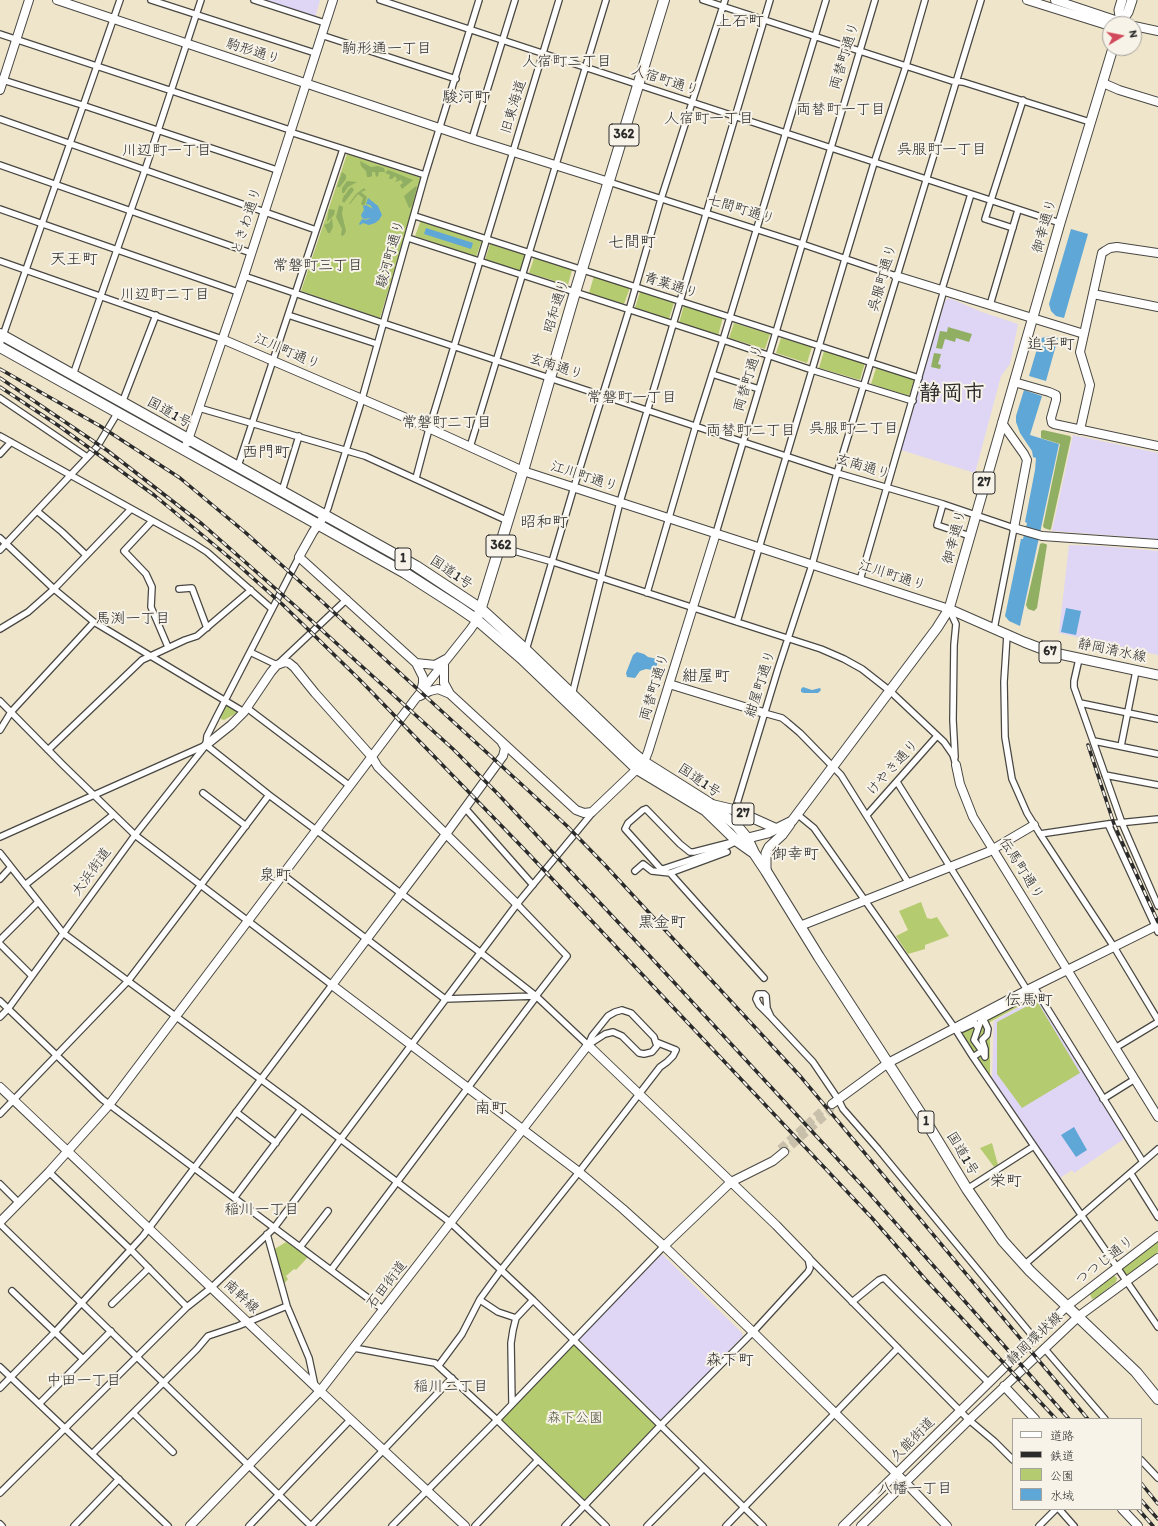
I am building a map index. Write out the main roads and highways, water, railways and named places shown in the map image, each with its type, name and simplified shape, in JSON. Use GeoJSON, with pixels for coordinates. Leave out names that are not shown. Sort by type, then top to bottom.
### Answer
{"type":"FeatureCollection","features":[{"type":"Feature","properties":{"kind":"highway","name":"昭和通り"},"geometry":{"type":"LineString","coordinates":[[476,620],[481,610],[524,471],[550,378],[664,0]]}},
{"type":"Feature","properties":{"kind":"highway","name":"国道1号"},"geometry":{"type":"LineString","coordinates":[[1,338],[73,375],[120,408],[185,450],[405,573],[476,620],[521,658],[640,765],[705,810],[737,841],[754,853]]}},
{"type":"Feature","properties":{"kind":"highway","name":"国道1号"},"geometry":{"type":"LineString","coordinates":[[0,347],[238,466],[416,566],[481,610],[526,650],[640,765],[709,803],[737,826],[747,838],[754,853],[967,1189],[1003,1241],[1024,1265],[1079,1316],[1136,1372],[1157,1395]]}},
{"type":"Feature","properties":{"kind":"main road"},"geometry":{"type":"LineString","coordinates":[[1120,16],[1119,10],[1122,0]]}},
{"type":"Feature","properties":{"kind":"main road"},"geometry":{"type":"LineString","coordinates":[[1125,16],[1132,0]]}},
{"type":"Feature","properties":{"kind":"main road","name":"御幸通り"},"geometry":{"type":"LineString","coordinates":[[737,841],[768,833],[795,818],[937,628],[949,609],[1060,223],[1111,56]]}},
{"type":"Feature","properties":{"kind":"main road","name":"静岡清水線"},"geometry":{"type":"LineString","coordinates":[[949,609],[1044,650],[1079,659],[1158,675]]}},
{"type":"Feature","properties":{"kind":"main road","name":"27"},"geometry":{"type":"LineString","coordinates":[[709,803],[735,810],[777,829]]}},
{"type":"Feature","properties":{"kind":"main road","name":"27"},"geometry":{"type":"LineString","coordinates":[[766,871],[766,853],[769,847],[795,818]]}},
{"type":"Feature","properties":{"kind":"water"},"geometry":{"type":"Polygon","coordinates":[[[368,198],[378,206],[382,215],[375,223],[369,225],[363,223],[360,225],[359,224],[362,219],[366,220],[371,218],[365,219],[362,218],[361,215],[364,210],[363,206],[366,205],[373,209],[370,205],[366,204],[368,198]]]}},
{"type":"Feature","properties":{"kind":"water"},"geometry":{"type":"Polygon","coordinates":[[[426,228],[473,243],[471,249],[424,234],[426,228]]]}},
{"type":"Feature","properties":{"kind":"water"},"geometry":{"type":"Polygon","coordinates":[[[1071,229],[1088,234],[1064,318],[1056,316],[1051,311],[1049,304],[1071,229]]]}},
{"type":"Feature","properties":{"kind":"water"},"geometry":{"type":"Polygon","coordinates":[[[1050,336],[1058,338],[1046,381],[1029,376],[1041,338],[1050,336]]]}},
{"type":"Feature","properties":{"kind":"water"},"geometry":{"type":"Polygon","coordinates":[[[1024,390],[1042,396],[1030,435],[1059,444],[1020,626],[1009,621],[1005,616],[1021,539],[1023,539],[1027,523],[1025,522],[1035,470],[1036,458],[1033,457],[1032,451],[1020,433],[1016,422],[1016,416],[1024,390]]]}},
{"type":"Feature","properties":{"kind":"water"},"geometry":{"type":"Polygon","coordinates":[[[1066,608],[1081,611],[1076,635],[1061,632],[1066,608]]]}},
{"type":"Feature","properties":{"kind":"water"},"geometry":{"type":"Polygon","coordinates":[[[637,652],[657,659],[657,666],[653,670],[646,669],[640,671],[635,678],[627,677],[626,673],[633,655],[637,652]]]}},
{"type":"Feature","properties":{"kind":"water"},"geometry":{"type":"Polygon","coordinates":[[[803,687],[812,690],[820,688],[821,690],[818,693],[804,693],[801,692],[803,687]]]}},
{"type":"Feature","properties":{"kind":"water"},"geometry":{"type":"Polygon","coordinates":[[[1074,1127],[1087,1150],[1076,1157],[1061,1135],[1074,1127]]]}},
{"type":"Feature","properties":{"kind":"tunnel"},"geometry":{"type":"LineString","coordinates":[[780,1149],[825,1108],[832,1104],[829,1112],[784,1152]]}},
{"type":"Feature","properties":{"kind":"railway"},"geometry":{"type":"LineString","coordinates":[[0,369],[100,426],[180,478],[246,533],[567,826],[801,1077],[1087,1418]]}},
{"type":"Feature","properties":{"kind":"railway"},"geometry":{"type":"LineString","coordinates":[[0,378],[108,451],[202,524],[302,612],[453,749],[497,793],[646,952],[869,1193],[1068,1418]]}},
{"type":"Feature","properties":{"kind":"railway"},"geometry":{"type":"LineString","coordinates":[[0,387],[59,426],[154,495],[236,563],[282,604],[359,679],[525,850],[872,1218],[926,1280],[1055,1418]]}},
{"type":"Feature","properties":{"kind":"railway"},"geometry":{"type":"LineString","coordinates":[[1088,745],[1114,824],[1158,922]]}},
{"type":"Feature","properties":{"kind":"railway"},"geometry":{"type":"LineString","coordinates":[[1142,1484],[1158,1504]]}},
{"type":"Feature","properties":{"kind":"railway"},"geometry":{"type":"LineString","coordinates":[[1142,1501],[1158,1519]]}},
{"type":"Feature","properties":{"kind":"railway"},"geometry":{"type":"LineString","coordinates":[[1139,1510],[1153,1526]]}},
{"type":"Feature","properties":{"kind":"district","name":"上石町"},"geometry":{"type":"Point","coordinates":[740,22]}},
{"type":"Feature","properties":{"kind":"district","name":"駒形通一丁目"},"geometry":{"type":"Point","coordinates":[387,49]}},
{"type":"Feature","properties":{"kind":"district","name":"人宿町二丁目"},"geometry":{"type":"Point","coordinates":[567,62]}},
{"type":"Feature","properties":{"kind":"district","name":"駿河町"},"geometry":{"type":"Point","coordinates":[466,98]}},
{"type":"Feature","properties":{"kind":"district","name":"両替町一丁目"},"geometry":{"type":"Point","coordinates":[841,110]}},
{"type":"Feature","properties":{"kind":"district","name":"人宿町一丁目"},"geometry":{"type":"Point","coordinates":[709,119]}},
{"type":"Feature","properties":{"kind":"district","name":"呉服町一丁目"},"geometry":{"type":"Point","coordinates":[942,150]}},
{"type":"Feature","properties":{"kind":"district","name":"川辺町一丁目"},"geometry":{"type":"Point","coordinates":[167,151]}},
{"type":"Feature","properties":{"kind":"district","name":"七間町"},"geometry":{"type":"Point","coordinates":[632,243]}},
{"type":"Feature","properties":{"kind":"district","name":"天王町"},"geometry":{"type":"Point","coordinates":[74,260]}},
{"type":"Feature","properties":{"kind":"district","name":"常磐町三丁目"},"geometry":{"type":"Point","coordinates":[318,266]}},
{"type":"Feature","properties":{"kind":"district","name":"川辺町二丁目"},"geometry":{"type":"Point","coordinates":[165,295]}},
{"type":"Feature","properties":{"kind":"district","name":"追手町"},"geometry":{"type":"Point","coordinates":[1051,345]}},
{"type":"Feature","properties":{"kind":"district","name":"静岡市"},"geometry":{"type":"Point","coordinates":[952,394]}},
{"type":"Feature","properties":{"kind":"district","name":"常磐町一丁目"},"geometry":{"type":"Point","coordinates":[632,398]}},
{"type":"Feature","properties":{"kind":"district","name":"常磐町二丁目"},"geometry":{"type":"Point","coordinates":[447,423]}},
{"type":"Feature","properties":{"kind":"district","name":"呉服町二丁目"},"geometry":{"type":"Point","coordinates":[854,429]}},
{"type":"Feature","properties":{"kind":"district","name":"両替町二丁目"},"geometry":{"type":"Point","coordinates":[751,431]}},
{"type":"Feature","properties":{"kind":"district","name":"西門町"},"geometry":{"type":"Point","coordinates":[266,453]}},
{"type":"Feature","properties":{"kind":"district","name":"昭和町"},"geometry":{"type":"Point","coordinates":[544,523]}},
{"type":"Feature","properties":{"kind":"district","name":"馬渕一丁目"},"geometry":{"type":"Point","coordinates":[133,619]}},
{"type":"Feature","properties":{"kind":"district","name":"紺屋町"},"geometry":{"type":"Point","coordinates":[706,677]}},
{"type":"Feature","properties":{"kind":"district","name":"御幸町"},"geometry":{"type":"Point","coordinates":[795,855]}},
{"type":"Feature","properties":{"kind":"district","name":"泉町"},"geometry":{"type":"Point","coordinates":[275,876]}},
{"type":"Feature","properties":{"kind":"district","name":"黒金町"},"geometry":{"type":"Point","coordinates":[662,923]}},
{"type":"Feature","properties":{"kind":"district","name":"伝馬町"},"geometry":{"type":"Point","coordinates":[1029,1001]}},
{"type":"Feature","properties":{"kind":"district","name":"南町"},"geometry":{"type":"Point","coordinates":[491,1109]}},
{"type":"Feature","properties":{"kind":"district","name":"栄町"},"geometry":{"type":"Point","coordinates":[1006,1182]}},
{"type":"Feature","properties":{"kind":"district","name":"稲川一丁目"},"geometry":{"type":"Point","coordinates":[262,1210]}},
{"type":"Feature","properties":{"kind":"district","name":"森下町"},"geometry":{"type":"Point","coordinates":[730,1361]}},
{"type":"Feature","properties":{"kind":"district","name":"中田一丁目"},"geometry":{"type":"Point","coordinates":[84,1381]}},
{"type":"Feature","properties":{"kind":"district","name":"稲川二丁目"},"geometry":{"type":"Point","coordinates":[451,1387]}},
{"type":"Feature","properties":{"kind":"district","name":"八幡一丁目"},"geometry":{"type":"Point","coordinates":[915,1489]}},
{"type":"Feature","properties":{"kind":"park label","name":"森下公園"},"geometry":{"type":"Point","coordinates":[575,1418]}}]}
